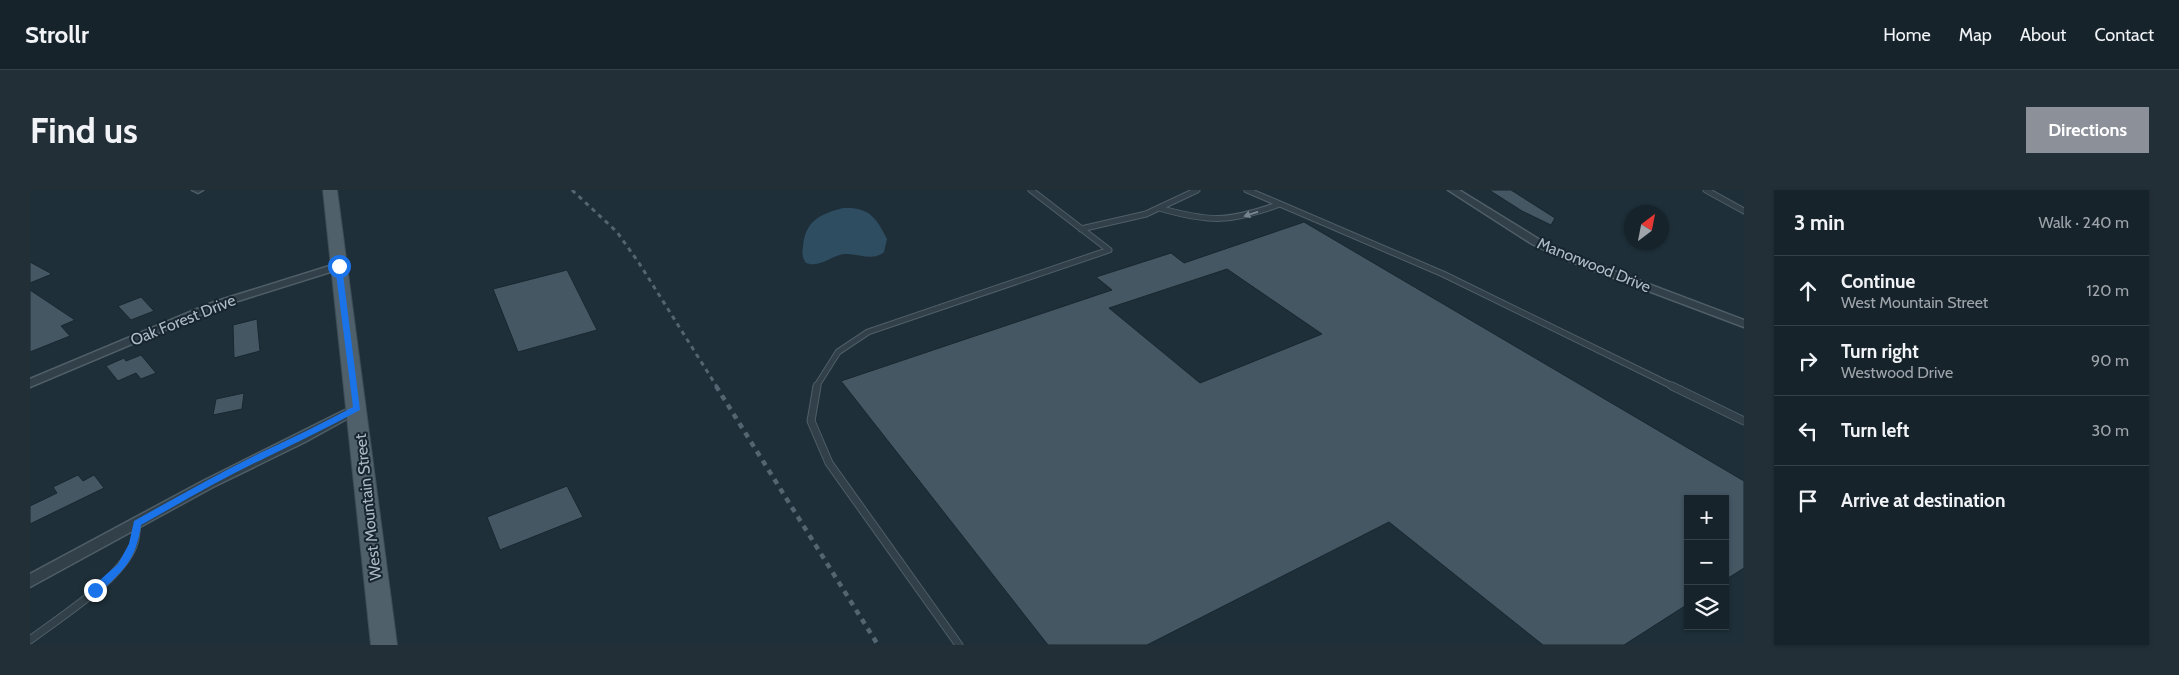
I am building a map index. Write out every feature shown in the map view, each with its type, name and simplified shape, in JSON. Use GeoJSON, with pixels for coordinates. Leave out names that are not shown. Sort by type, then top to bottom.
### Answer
{"type":"FeatureCollection","features":[{"type":"Feature","properties":{"kind":"main road","name":"West Mountain Street"},"geometry":{"type":"LineString","coordinates":[[330,190],[358,408],[384,645]]}},
{"type":"Feature","properties":{"kind":"street","name":"Manorwood Drive"},"geometry":{"type":"LineString","coordinates":[[1453,190],[1536,242],[1573,259],[1744,324]]}},
{"type":"Feature","properties":{"kind":"street","name":"Oak Forest Drive"},"geometry":{"type":"LineString","coordinates":[[30,383],[218,304],[339,266]]}},
{"type":"Feature","properties":{"kind":"street"},"geometry":{"type":"LineString","coordinates":[[30,581],[208,484],[358,408]]}},
{"type":"Feature","properties":{"kind":"lane"},"geometry":{"type":"LineString","coordinates":[[959,645],[829,463],[810,421],[815,389],[825,370],[838,352],[868,332],[1109,250],[1031,190]]}},
{"type":"Feature","properties":{"kind":"lane"},"geometry":{"type":"LineString","coordinates":[[1081,229],[1146,214],[1197,190]]}},
{"type":"Feature","properties":{"kind":"lane"},"geometry":{"type":"LineString","coordinates":[[1248,190],[1442,274],[1744,421]]}},
{"type":"Feature","properties":{"kind":"lane"},"geometry":{"type":"LineString","coordinates":[[1706,190],[1744,210]]}},
{"type":"Feature","properties":{"kind":"lane"},"geometry":{"type":"LineString","coordinates":[[1159,208],[1176,213],[1224,220],[1240,217],[1280,204]]}},
{"type":"Feature","properties":{"kind":"lane"},"geometry":{"type":"LineString","coordinates":[[30,640],[95,590],[121,567],[134,544],[137,523]]}},
{"type":"Feature","properties":{"kind":"water"},"geometry":{"type":"Polygon","coordinates":[[[843,208],[859,209],[875,219],[887,239],[884,252],[870,257],[844,254],[821,263],[806,263],[802,254],[804,238],[810,225],[821,216],[843,208]]]}},
{"type":"Feature","properties":{"kind":"building"},"geometry":{"type":"Polygon","coordinates":[[[1489,190],[1511,190],[1555,218],[1551,225],[1522,211],[1489,190]]]}},
{"type":"Feature","properties":{"kind":"building"},"geometry":{"type":"Polygon","coordinates":[[[1304,222],[1744,481],[1744,568],[1729,577],[1729,495],[1684,495],[1684,607],[1624,645],[1543,645],[1389,522],[1147,645],[1048,645],[841,381],[1112,290],[1096,277],[1171,253],[1184,263],[1304,222]],[[1227,269],[1109,308],[1200,383],[1322,334],[1227,269]]]}},
{"type":"Feature","properties":{"kind":"building"},"geometry":{"type":"Polygon","coordinates":[[[30,262],[52,274],[30,283],[30,262]]]}},
{"type":"Feature","properties":{"kind":"building"},"geometry":{"type":"Polygon","coordinates":[[[567,270],[597,330],[518,352],[493,289],[567,270]]]}},
{"type":"Feature","properties":{"kind":"building"},"geometry":{"type":"Polygon","coordinates":[[[30,290],[75,320],[61,326],[70,336],[30,352],[30,290]]]}},
{"type":"Feature","properties":{"kind":"building"},"geometry":{"type":"Polygon","coordinates":[[[141,297],[154,311],[131,320],[118,306],[141,297]]]}},
{"type":"Feature","properties":{"kind":"building"},"geometry":{"type":"Polygon","coordinates":[[[257,319],[260,351],[234,358],[233,325],[257,319]]]}},
{"type":"Feature","properties":{"kind":"building"},"geometry":{"type":"Polygon","coordinates":[[[141,355],[156,373],[141,379],[136,373],[118,381],[106,366],[124,358],[126,361],[141,355]]]}},
{"type":"Feature","properties":{"kind":"building"},"geometry":{"type":"Polygon","coordinates":[[[244,393],[242,409],[213,415],[216,399],[244,393]]]}},
{"type":"Feature","properties":{"kind":"building"},"geometry":{"type":"Polygon","coordinates":[[[78,475],[83,481],[94,475],[104,488],[30,524],[30,506],[57,493],[53,487],[78,475]]]}},
{"type":"Feature","properties":{"kind":"building"},"geometry":{"type":"Polygon","coordinates":[[[567,486],[583,517],[500,550],[487,517],[567,486]]]}},
{"type":"Feature","properties":{"kind":"railway"},"geometry":{"type":"LineString","coordinates":[[572,190],[617,232],[639,263],[717,387]]}},
{"type":"Feature","properties":{"kind":"railway"},"geometry":{"type":"LineString","coordinates":[[716,386],[878,645]]}},
{"type":"Feature","properties":{"kind":"route"},"geometry":{"type":"LineString","coordinates":[[95,590],[121,567],[134,544],[137,523],[208,484],[358,408],[339,266]]}}]}
